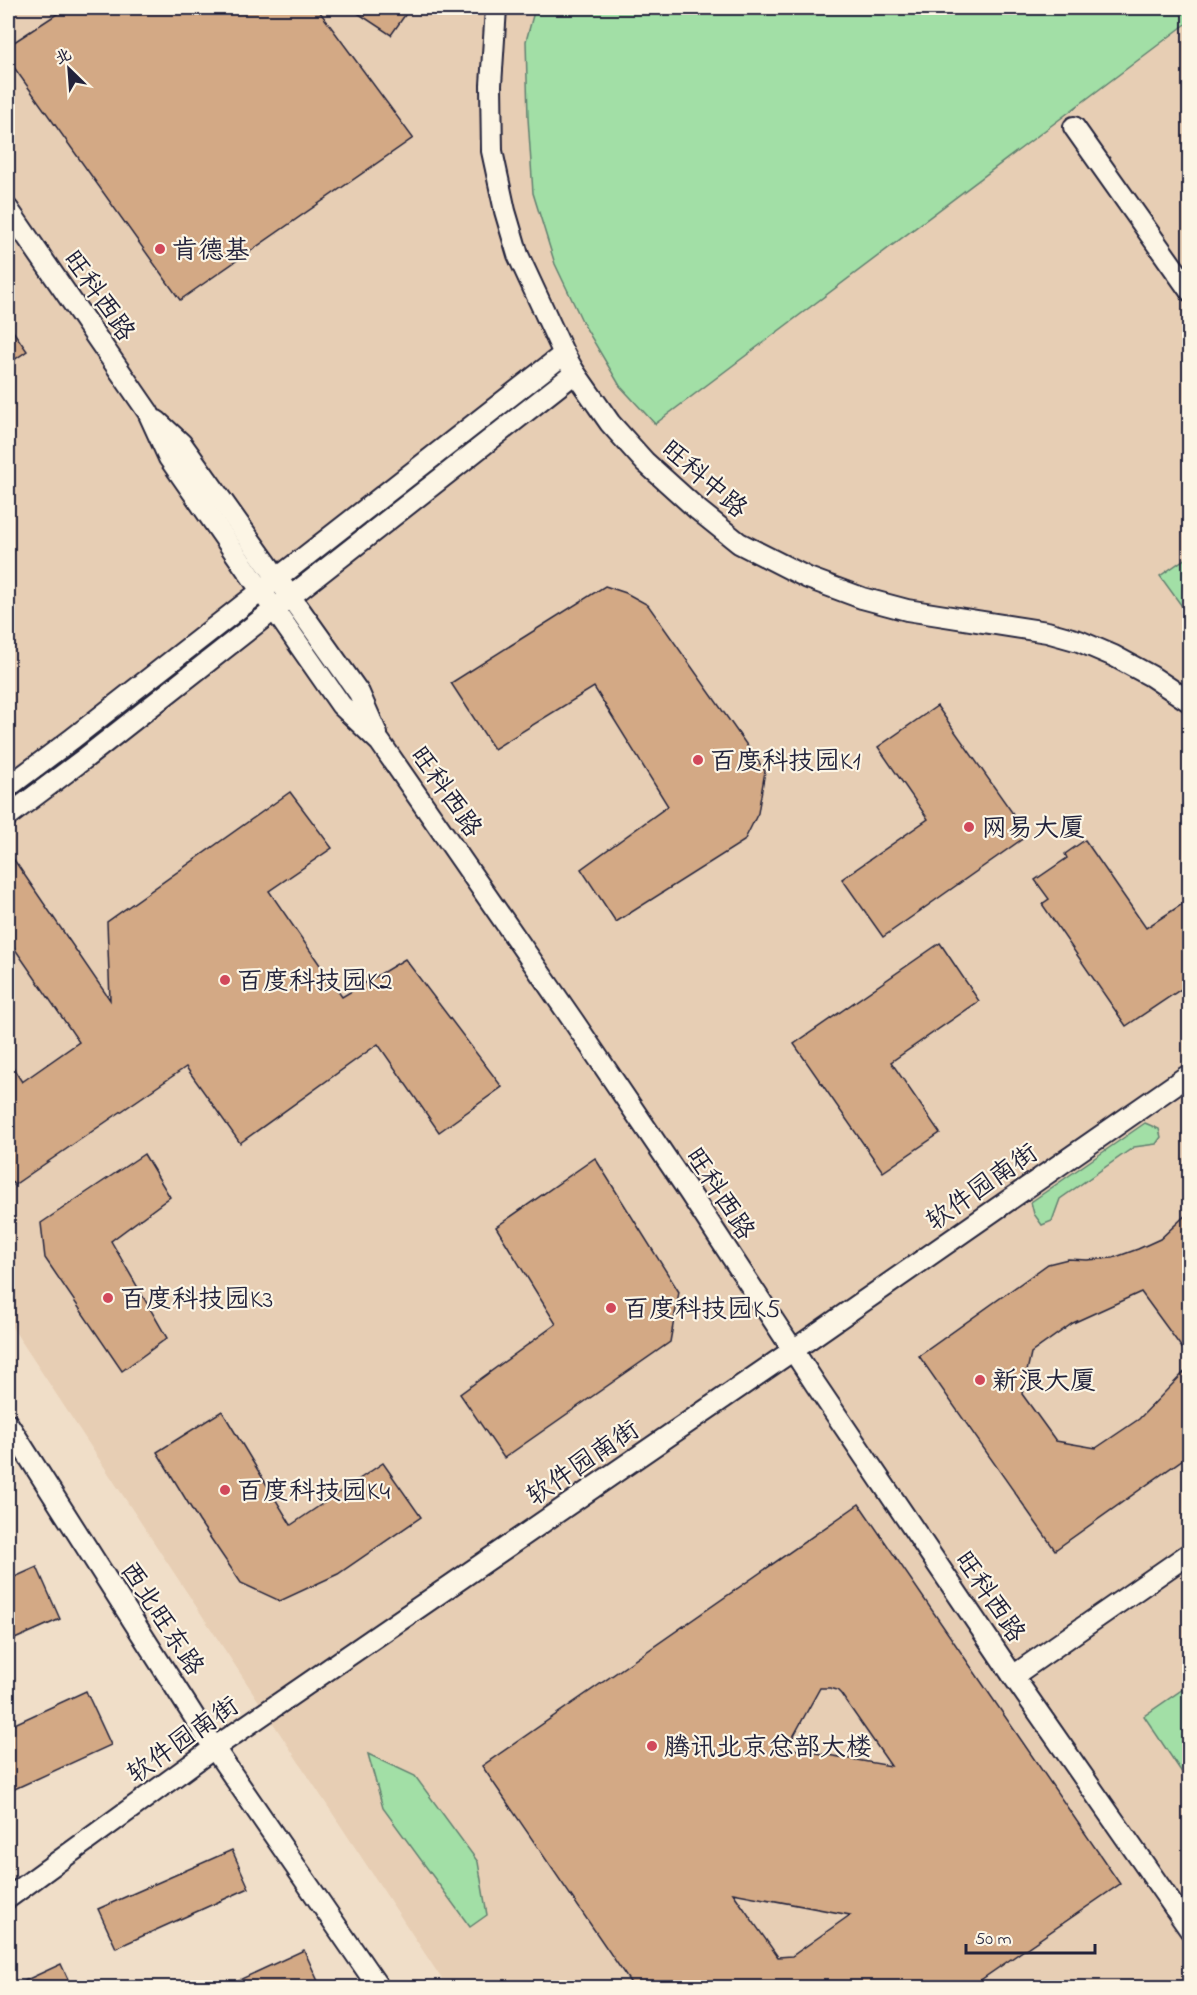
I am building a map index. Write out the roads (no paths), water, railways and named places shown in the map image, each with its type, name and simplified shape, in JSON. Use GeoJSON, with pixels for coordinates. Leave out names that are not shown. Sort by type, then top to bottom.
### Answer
{"type":"FeatureCollection","features":[{"type":"Feature","properties":{"kind":"street","name":"旺科中路"},"geometry":{"type":"LineString","coordinates":[[496,8],[491,85],[492,151],[505,211],[518,255],[575,373],[609,423],[645,462],[739,543],[808,578],[862,598],[907,610],[1047,632],[1079,641],[1114,656],[1151,676],[1190,702]]}},
{"type":"Feature","properties":{"kind":"street"},"geometry":{"type":"LineString","coordinates":[[1074,127],[1190,291]]}},
{"type":"Feature","properties":{"kind":"street","name":"旺科西路"},"geometry":{"type":"LineString","coordinates":[[8,209],[148,412]]}},
{"type":"Feature","properties":{"kind":"street"},"geometry":{"type":"LineString","coordinates":[[8,787],[564,354]]}},
{"type":"Feature","properties":{"kind":"street"},"geometry":{"type":"LineString","coordinates":[[8,816],[84,759],[575,373]]}},
{"type":"Feature","properties":{"kind":"street"},"geometry":{"type":"LineString","coordinates":[[148,412],[181,444],[359,693],[380,742]]}},
{"type":"Feature","properties":{"kind":"street"},"geometry":{"type":"LineString","coordinates":[[148,412],[170,458],[340,705],[380,742]]}},
{"type":"Feature","properties":{"kind":"street","name":"旺科西路"},"geometry":{"type":"LineString","coordinates":[[380,742],[588,1042],[792,1351],[1013,1676],[1190,1930]]}},
{"type":"Feature","properties":{"kind":"street","name":"软件园南街"},"geometry":{"type":"LineString","coordinates":[[8,1898],[214,1748],[1190,1074]]}},
{"type":"Feature","properties":{"kind":"street","name":"西北旺东路"},"geometry":{"type":"LineString","coordinates":[[8,1424],[214,1748],[380,1988]]}},
{"type":"Feature","properties":{"kind":"street"},"geometry":{"type":"LineString","coordinates":[[1013,1676],[1190,1553]]}},
{"type":"Feature","properties":{"kind":"place","name":"肯德基"},"geometry":{"type":"Point","coordinates":[160,249]}},
{"type":"Feature","properties":{"kind":"place","name":"百度科技园K1"},"geometry":{"type":"Point","coordinates":[698,760]}},
{"type":"Feature","properties":{"kind":"place","name":"网易大厦"},"geometry":{"type":"Point","coordinates":[969,827]}},
{"type":"Feature","properties":{"kind":"place","name":"百度科技园K2"},"geometry":{"type":"Point","coordinates":[225,980]}},
{"type":"Feature","properties":{"kind":"place","name":"百度科技园K3"},"geometry":{"type":"Point","coordinates":[108,1298]}},
{"type":"Feature","properties":{"kind":"place","name":"百度科技园K5"},"geometry":{"type":"Point","coordinates":[611,1308]}},
{"type":"Feature","properties":{"kind":"place","name":"新浪大厦"},"geometry":{"type":"Point","coordinates":[980,1380]}},
{"type":"Feature","properties":{"kind":"place","name":"百度科技园K4"},"geometry":{"type":"Point","coordinates":[225,1490]}},
{"type":"Feature","properties":{"kind":"place","name":"腾讯北京总部大楼"},"geometry":{"type":"Point","coordinates":[652,1746]}}]}
